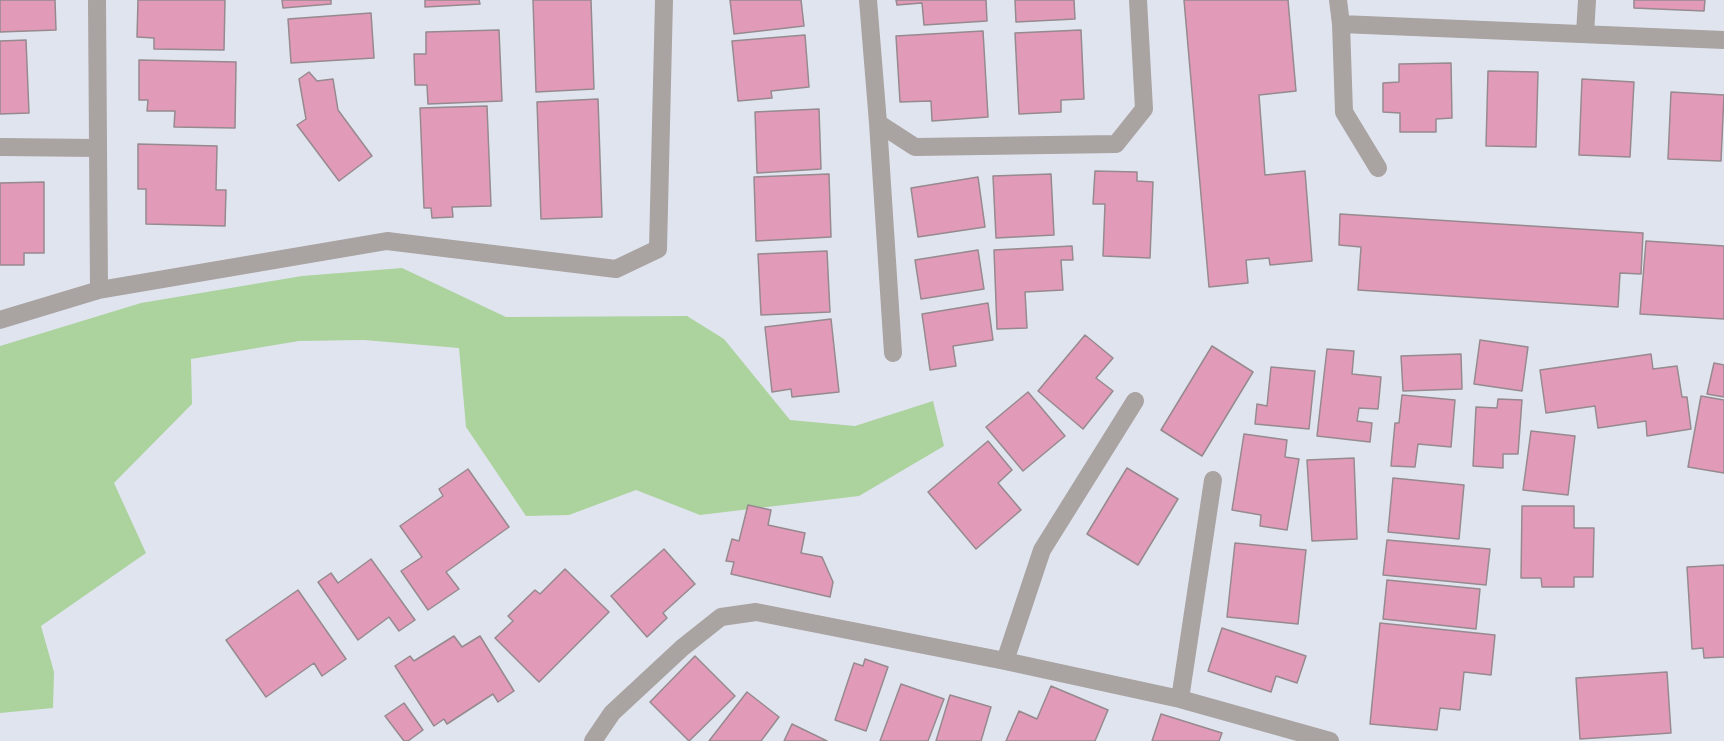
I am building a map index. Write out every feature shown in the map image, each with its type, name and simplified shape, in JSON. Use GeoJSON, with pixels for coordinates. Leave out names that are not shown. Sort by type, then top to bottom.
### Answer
{"type":"FeatureCollection","features":[{"type":"Feature","properties":{"kind":"street"},"geometry":{"type":"LineString","coordinates":[[97,0],[99,290]]}},
{"type":"Feature","properties":{"kind":"street"},"geometry":{"type":"LineString","coordinates":[[0,320],[99,290],[387,241],[616,269],[657,249],[664,0]]}},
{"type":"Feature","properties":{"kind":"street"},"geometry":{"type":"LineString","coordinates":[[868,0],[893,353]]}},
{"type":"Feature","properties":{"kind":"street"},"geometry":{"type":"LineString","coordinates":[[878,123],[915,147],[1116,144],[1144,109],[1138,0]]}},
{"type":"Feature","properties":{"kind":"street"},"geometry":{"type":"LineString","coordinates":[[1338,0],[1344,111],[1378,168]]}},
{"type":"Feature","properties":{"kind":"street"},"geometry":{"type":"LineString","coordinates":[[1585,34],[1587,0]]}},
{"type":"Feature","properties":{"kind":"street"},"geometry":{"type":"LineString","coordinates":[[1341,24],[1724,40]]}},
{"type":"Feature","properties":{"kind":"street"},"geometry":{"type":"LineString","coordinates":[[0,147],[98,148]]}},
{"type":"Feature","properties":{"kind":"street"},"geometry":{"type":"LineString","coordinates":[[1005,661],[1042,550],[1135,400]]}},
{"type":"Feature","properties":{"kind":"street"},"geometry":{"type":"LineString","coordinates":[[1180,699],[1213,480]]}},
{"type":"Feature","properties":{"kind":"street"},"geometry":{"type":"LineString","coordinates":[[593,741],[612,713],[682,648],[721,617],[756,612],[1005,661],[1180,699],[1330,741]]}},
{"type":"Feature","properties":{"kind":"green space"},"geometry":{"type":"Polygon","coordinates":[[[402,268],[506,317],[687,316],[724,339],[790,420],[855,426],[933,401],[944,446],[859,496],[700,515],[636,490],[569,515],[526,516],[466,427],[459,348],[364,340],[299,341],[191,359],[192,404],[114,483],[146,553],[41,626],[54,672],[53,708],[0,713],[0,346],[141,303],[302,276],[402,268]]]}},
{"type":"Feature","properties":{"kind":"building"},"geometry":{"type":"Polygon","coordinates":[[[0,0],[55,0],[56,30],[0,32],[0,0]]]}},
{"type":"Feature","properties":{"kind":"building"},"geometry":{"type":"Polygon","coordinates":[[[138,0],[225,0],[224,50],[154,49],[154,38],[137,37],[138,0]]]}},
{"type":"Feature","properties":{"kind":"building"},"geometry":{"type":"Polygon","coordinates":[[[282,0],[331,0],[331,4],[283,8],[282,0]]]}},
{"type":"Feature","properties":{"kind":"building"},"geometry":{"type":"Polygon","coordinates":[[[425,0],[479,0],[480,4],[425,7],[425,0]]]}},
{"type":"Feature","properties":{"kind":"building"},"geometry":{"type":"Polygon","coordinates":[[[533,0],[591,0],[594,89],[536,92],[533,0]]]}},
{"type":"Feature","properties":{"kind":"building"},"geometry":{"type":"Polygon","coordinates":[[[730,0],[801,0],[804,26],[734,34],[730,0]]]}},
{"type":"Feature","properties":{"kind":"building"},"geometry":{"type":"Polygon","coordinates":[[[896,0],[986,0],[987,21],[924,25],[922,3],[897,5],[896,0]]]}},
{"type":"Feature","properties":{"kind":"building"},"geometry":{"type":"Polygon","coordinates":[[[1015,0],[1074,0],[1075,19],[1016,22],[1015,0]]]}},
{"type":"Feature","properties":{"kind":"building"},"geometry":{"type":"Polygon","coordinates":[[[1184,0],[1288,0],[1296,91],[1259,95],[1265,175],[1305,171],[1312,261],[1270,265],[1269,258],[1246,260],[1248,283],[1209,287],[1184,0]]]}},
{"type":"Feature","properties":{"kind":"building"},"geometry":{"type":"Polygon","coordinates":[[[1634,0],[1705,0],[1704,11],[1634,8],[1634,0]]]}},
{"type":"Feature","properties":{"kind":"building"},"geometry":{"type":"Polygon","coordinates":[[[371,13],[374,58],[291,63],[288,19],[371,13]]]}},
{"type":"Feature","properties":{"kind":"building"},"geometry":{"type":"Polygon","coordinates":[[[499,30],[502,101],[428,104],[427,85],[415,85],[414,54],[426,54],[426,32],[499,30]]]}},
{"type":"Feature","properties":{"kind":"building"},"geometry":{"type":"Polygon","coordinates":[[[1081,30],[1084,99],[1061,100],[1061,112],[1019,114],[1015,33],[1081,30]]]}},
{"type":"Feature","properties":{"kind":"building"},"geometry":{"type":"Polygon","coordinates":[[[983,31],[988,117],[932,121],[931,101],[900,102],[896,36],[983,31]]]}},
{"type":"Feature","properties":{"kind":"building"},"geometry":{"type":"Polygon","coordinates":[[[805,35],[809,87],[771,91],[772,98],[738,101],[732,41],[805,35]]]}},
{"type":"Feature","properties":{"kind":"building"},"geometry":{"type":"Polygon","coordinates":[[[26,40],[29,113],[0,114],[0,41],[26,40]]]}},
{"type":"Feature","properties":{"kind":"building"},"geometry":{"type":"Polygon","coordinates":[[[139,60],[236,62],[235,128],[174,127],[175,111],[147,111],[148,100],[139,100],[139,60]]]}},
{"type":"Feature","properties":{"kind":"building"},"geometry":{"type":"Polygon","coordinates":[[[1451,63],[1452,118],[1436,119],[1436,132],[1400,132],[1400,113],[1383,112],[1383,83],[1399,82],[1399,64],[1451,63]]]}},
{"type":"Feature","properties":{"kind":"building"},"geometry":{"type":"Polygon","coordinates":[[[1488,71],[1538,72],[1536,147],[1486,146],[1488,71]]]}},
{"type":"Feature","properties":{"kind":"building"},"geometry":{"type":"Polygon","coordinates":[[[309,72],[317,81],[333,79],[338,110],[372,156],[339,181],[297,125],[306,119],[299,79],[309,72]]]}},
{"type":"Feature","properties":{"kind":"building"},"geometry":{"type":"Polygon","coordinates":[[[1582,79],[1634,82],[1630,157],[1579,155],[1582,79]]]}},
{"type":"Feature","properties":{"kind":"building"},"geometry":{"type":"Polygon","coordinates":[[[1671,92],[1724,95],[1721,161],[1668,159],[1671,92]]]}},
{"type":"Feature","properties":{"kind":"building"},"geometry":{"type":"Polygon","coordinates":[[[598,99],[602,217],[541,219],[537,102],[598,99]]]}},
{"type":"Feature","properties":{"kind":"building"},"geometry":{"type":"Polygon","coordinates":[[[487,106],[491,206],[452,207],[453,217],[432,218],[431,208],[424,208],[420,108],[487,106]]]}},
{"type":"Feature","properties":{"kind":"building"},"geometry":{"type":"Polygon","coordinates":[[[819,109],[821,169],[757,173],[755,112],[819,109]]]}},
{"type":"Feature","properties":{"kind":"building"},"geometry":{"type":"Polygon","coordinates":[[[138,144],[217,146],[216,190],[226,190],[225,226],[146,224],[146,189],[138,189],[138,144]]]}},
{"type":"Feature","properties":{"kind":"building"},"geometry":{"type":"Polygon","coordinates":[[[1095,171],[1137,172],[1137,181],[1153,182],[1150,258],[1103,256],[1105,204],[1093,204],[1095,171]]]}},
{"type":"Feature","properties":{"kind":"building"},"geometry":{"type":"Polygon","coordinates":[[[829,174],[831,237],[756,241],[754,177],[829,174]]]}},
{"type":"Feature","properties":{"kind":"building"},"geometry":{"type":"Polygon","coordinates":[[[1051,174],[1054,235],[996,238],[993,176],[1051,174]]]}},
{"type":"Feature","properties":{"kind":"building"},"geometry":{"type":"Polygon","coordinates":[[[978,177],[985,227],[918,237],[911,188],[978,177]]]}},
{"type":"Feature","properties":{"kind":"building"},"geometry":{"type":"Polygon","coordinates":[[[44,182],[44,253],[24,253],[24,265],[0,265],[0,183],[44,182]]]}},
{"type":"Feature","properties":{"kind":"building"},"geometry":{"type":"Polygon","coordinates":[[[1340,214],[1643,233],[1641,274],[1620,273],[1618,307],[1358,290],[1361,247],[1339,245],[1340,214]]]}},
{"type":"Feature","properties":{"kind":"building"},"geometry":{"type":"Polygon","coordinates":[[[1646,241],[1724,246],[1724,319],[1640,314],[1646,241]]]}},
{"type":"Feature","properties":{"kind":"building"},"geometry":{"type":"Polygon","coordinates":[[[1072,246],[1073,260],[1061,260],[1063,290],[1025,292],[1027,328],[997,329],[994,250],[1072,246]]]}},
{"type":"Feature","properties":{"kind":"building"},"geometry":{"type":"Polygon","coordinates":[[[978,250],[984,289],[921,299],[915,260],[978,250]]]}},
{"type":"Feature","properties":{"kind":"building"},"geometry":{"type":"Polygon","coordinates":[[[827,251],[830,312],[761,315],[758,254],[827,251]]]}},
{"type":"Feature","properties":{"kind":"building"},"geometry":{"type":"Polygon","coordinates":[[[988,303],[993,340],[953,346],[956,366],[930,370],[922,314],[988,303]]]}},
{"type":"Feature","properties":{"kind":"building"},"geometry":{"type":"Polygon","coordinates":[[[831,319],[839,392],[792,397],[791,389],[772,392],[765,327],[831,319]]]}},
{"type":"Feature","properties":{"kind":"building"},"geometry":{"type":"Polygon","coordinates":[[[1085,335],[1113,358],[1096,378],[1113,391],[1083,429],[1038,391],[1085,335]]]}},
{"type":"Feature","properties":{"kind":"building"},"geometry":{"type":"Polygon","coordinates":[[[1480,340],[1528,347],[1522,391],[1474,384],[1480,340]]]}},
{"type":"Feature","properties":{"kind":"building"},"geometry":{"type":"Polygon","coordinates":[[[1212,346],[1253,372],[1202,456],[1161,430],[1212,346]]]}},
{"type":"Feature","properties":{"kind":"building"},"geometry":{"type":"Polygon","coordinates":[[[1327,349],[1354,351],[1352,374],[1381,377],[1378,409],[1359,408],[1357,421],[1372,423],[1370,442],[1317,436],[1327,349]]]}},
{"type":"Feature","properties":{"kind":"building"},"geometry":{"type":"Polygon","coordinates":[[[1461,354],[1462,389],[1403,391],[1401,356],[1461,354]]]}},
{"type":"Feature","properties":{"kind":"building"},"geometry":{"type":"Polygon","coordinates":[[[1651,354],[1653,369],[1677,366],[1682,397],[1687,397],[1691,429],[1647,436],[1646,421],[1598,428],[1595,406],[1546,413],[1540,370],[1651,354]]]}},
{"type":"Feature","properties":{"kind":"building"},"geometry":{"type":"Polygon","coordinates":[[[1714,363],[1724,365],[1724,397],[1707,394],[1714,363]]]}},
{"type":"Feature","properties":{"kind":"building"},"geometry":{"type":"Polygon","coordinates":[[[1271,367],[1315,371],[1309,429],[1255,424],[1257,404],[1267,406],[1271,367]]]}},
{"type":"Feature","properties":{"kind":"building"},"geometry":{"type":"Polygon","coordinates":[[[1028,392],[1065,436],[1023,471],[986,427],[1028,392]]]}},
{"type":"Feature","properties":{"kind":"building"},"geometry":{"type":"Polygon","coordinates":[[[1402,395],[1455,400],[1451,447],[1418,444],[1415,467],[1391,466],[1395,423],[1399,423],[1402,395]]]}},
{"type":"Feature","properties":{"kind":"building"},"geometry":{"type":"Polygon","coordinates":[[[1701,396],[1724,400],[1724,473],[1688,467],[1701,396]]]}},
{"type":"Feature","properties":{"kind":"building"},"geometry":{"type":"Polygon","coordinates":[[[1498,399],[1522,400],[1518,454],[1503,454],[1503,468],[1473,466],[1476,407],[1497,408],[1498,399]]]}},
{"type":"Feature","properties":{"kind":"building"},"geometry":{"type":"Polygon","coordinates":[[[1531,431],[1575,436],[1568,495],[1523,490],[1531,431]]]}},
{"type":"Feature","properties":{"kind":"building"},"geometry":{"type":"Polygon","coordinates":[[[1244,434],[1287,440],[1285,457],[1299,459],[1287,530],[1260,526],[1261,515],[1232,510],[1244,434]]]}},
{"type":"Feature","properties":{"kind":"building"},"geometry":{"type":"Polygon","coordinates":[[[988,441],[1012,470],[998,483],[1021,510],[976,549],[928,492],[988,441]]]}},
{"type":"Feature","properties":{"kind":"building"},"geometry":{"type":"Polygon","coordinates":[[[1354,458],[1357,539],[1312,541],[1307,460],[1354,458]]]}},
{"type":"Feature","properties":{"kind":"building"},"geometry":{"type":"Polygon","coordinates":[[[1127,468],[1178,499],[1138,565],[1087,534],[1127,468]]]}},
{"type":"Feature","properties":{"kind":"building"},"geometry":{"type":"Polygon","coordinates":[[[468,469],[509,527],[446,572],[459,589],[428,610],[401,571],[422,557],[400,526],[443,496],[439,489],[468,469]]]}},
{"type":"Feature","properties":{"kind":"building"},"geometry":{"type":"Polygon","coordinates":[[[1393,478],[1464,485],[1459,539],[1388,532],[1393,478]]]}},
{"type":"Feature","properties":{"kind":"building"},"geometry":{"type":"Polygon","coordinates":[[[748,505],[771,510],[768,525],[805,533],[801,553],[822,557],[833,582],[830,597],[731,574],[734,562],[726,561],[732,539],[739,541],[748,505]]]}},
{"type":"Feature","properties":{"kind":"building"},"geometry":{"type":"Polygon","coordinates":[[[1522,506],[1574,506],[1574,528],[1594,528],[1593,577],[1574,577],[1574,587],[1542,587],[1541,578],[1521,578],[1522,506]]]}},
{"type":"Feature","properties":{"kind":"building"},"geometry":{"type":"Polygon","coordinates":[[[1387,540],[1490,549],[1486,585],[1383,575],[1387,540]]]}},
{"type":"Feature","properties":{"kind":"building"},"geometry":{"type":"Polygon","coordinates":[[[1235,543],[1306,550],[1298,624],[1227,617],[1235,543]]]}},
{"type":"Feature","properties":{"kind":"building"},"geometry":{"type":"Polygon","coordinates":[[[664,549],[695,584],[663,613],[667,618],[647,637],[611,596],[664,549]]]}},
{"type":"Feature","properties":{"kind":"building"},"geometry":{"type":"Polygon","coordinates":[[[371,559],[415,620],[399,631],[389,617],[358,640],[318,582],[331,573],[338,583],[371,559]]]}},
{"type":"Feature","properties":{"kind":"building"},"geometry":{"type":"Polygon","coordinates":[[[1724,565],[1724,657],[1704,658],[1703,648],[1692,649],[1687,567],[1724,565]]]}},
{"type":"Feature","properties":{"kind":"building"},"geometry":{"type":"Polygon","coordinates":[[[565,569],[609,612],[539,682],[495,638],[513,621],[508,616],[535,590],[540,594],[565,569]]]}},
{"type":"Feature","properties":{"kind":"building"},"geometry":{"type":"Polygon","coordinates":[[[1387,580],[1480,589],[1476,629],[1383,619],[1387,580]]]}},
{"type":"Feature","properties":{"kind":"building"},"geometry":{"type":"Polygon","coordinates":[[[298,590],[346,659],[322,676],[314,663],[266,697],[226,640],[298,590]]]}},
{"type":"Feature","properties":{"kind":"building"},"geometry":{"type":"Polygon","coordinates":[[[1380,623],[1495,635],[1491,675],[1464,672],[1460,710],[1440,708],[1437,730],[1370,724],[1380,623]]]}},
{"type":"Feature","properties":{"kind":"building"},"geometry":{"type":"Polygon","coordinates":[[[1222,628],[1306,656],[1297,683],[1276,676],[1271,692],[1208,671],[1222,628]]]}},
{"type":"Feature","properties":{"kind":"building"},"geometry":{"type":"Polygon","coordinates":[[[454,636],[462,647],[480,636],[514,691],[498,702],[493,694],[447,724],[444,719],[434,726],[395,666],[410,656],[414,661],[454,636]]]}},
{"type":"Feature","properties":{"kind":"building"},"geometry":{"type":"Polygon","coordinates":[[[695,656],[735,696],[689,741],[650,702],[695,656]]]}},
{"type":"Feature","properties":{"kind":"building"},"geometry":{"type":"Polygon","coordinates":[[[865,659],[888,667],[866,731],[835,720],[854,663],[863,666],[865,659]]]}},
{"type":"Feature","properties":{"kind":"building"},"geometry":{"type":"Polygon","coordinates":[[[1667,672],[1671,733],[1580,739],[1576,678],[1667,672]]]}},
{"type":"Feature","properties":{"kind":"building"},"geometry":{"type":"Polygon","coordinates":[[[901,684],[944,699],[928,741],[880,741],[901,684]]]}},
{"type":"Feature","properties":{"kind":"building"},"geometry":{"type":"Polygon","coordinates":[[[1051,686],[1108,710],[1095,741],[1006,741],[1019,711],[1037,719],[1051,686]]]}},
{"type":"Feature","properties":{"kind":"building"},"geometry":{"type":"Polygon","coordinates":[[[747,692],[779,717],[761,741],[709,741],[747,692]]]}},
{"type":"Feature","properties":{"kind":"building"},"geometry":{"type":"Polygon","coordinates":[[[950,695],[991,707],[981,741],[936,741],[950,695]]]}},
{"type":"Feature","properties":{"kind":"building"},"geometry":{"type":"Polygon","coordinates":[[[404,703],[423,730],[408,741],[404,741],[385,716],[404,703]]]}},
{"type":"Feature","properties":{"kind":"building"},"geometry":{"type":"Polygon","coordinates":[[[1161,714],[1222,733],[1219,741],[1152,741],[1161,714]]]}},
{"type":"Feature","properties":{"kind":"building"},"geometry":{"type":"Polygon","coordinates":[[[792,724],[827,741],[784,741],[792,724]]]}}]}
